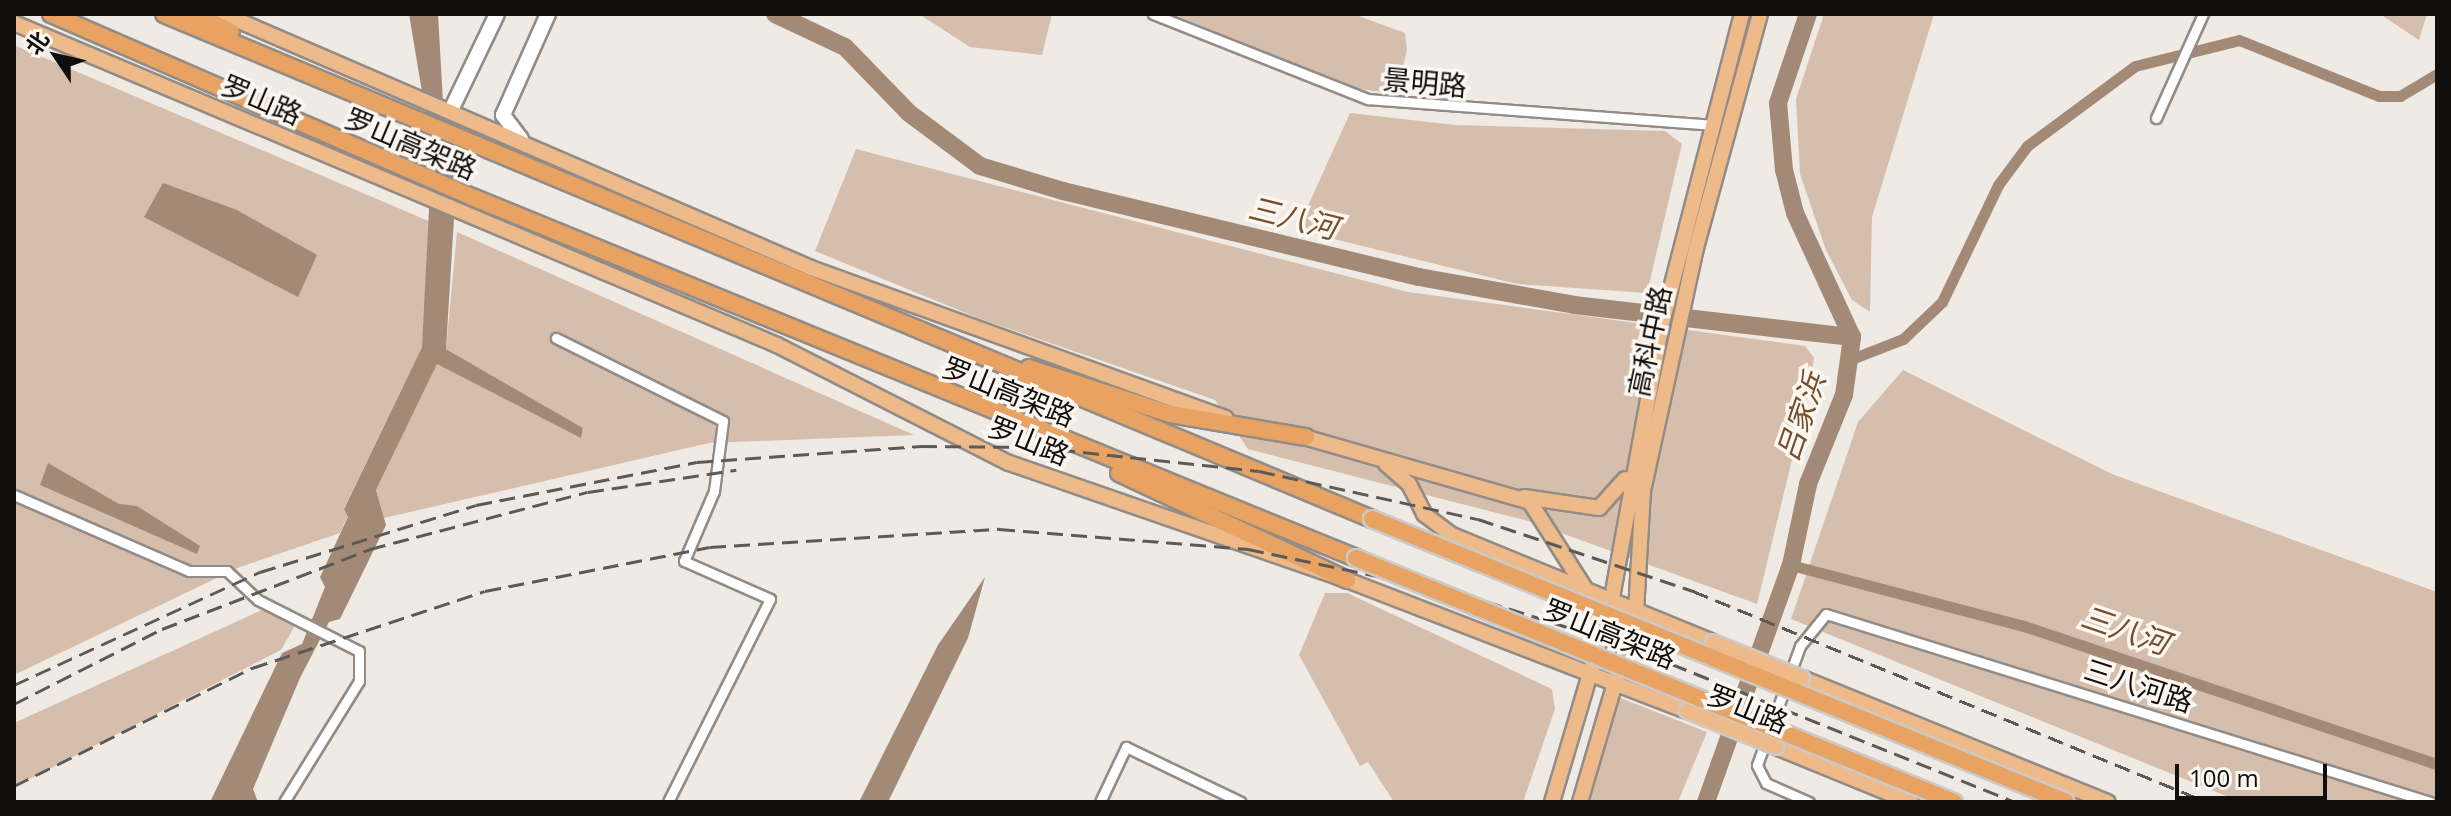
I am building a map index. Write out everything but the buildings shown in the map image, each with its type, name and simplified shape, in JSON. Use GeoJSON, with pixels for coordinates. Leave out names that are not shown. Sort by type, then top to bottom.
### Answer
{"type":"FeatureCollection","features":[{"type":"Feature","properties":{"kind":"highway","name":"罗山高架路"},"geometry":{"type":"LineString","coordinates":[[51,14],[472,197],[946,394],[1954,802]]}},
{"type":"Feature","properties":{"kind":"highway","name":"罗山高架路"},"geometry":{"type":"LineString","coordinates":[[164,14],[1372,519],[2066,802]]}},
{"type":"Feature","properties":{"kind":"highway"},"geometry":{"type":"LineString","coordinates":[[194,14],[335,85]]}},
{"type":"Feature","properties":{"kind":"highway"},"geometry":{"type":"LineString","coordinates":[[967,351],[1170,414],[1306,437]]}},
{"type":"Feature","properties":{"kind":"highway"},"geometry":{"type":"LineString","coordinates":[[946,394],[1347,580]]}},
{"type":"Feature","properties":{"kind":"main road"},"geometry":{"type":"LineString","coordinates":[[223,14],[521,139],[613,186],[870,291],[1167,400],[1504,493],[1599,508],[1629,472]]}},
{"type":"Feature","properties":{"kind":"main road"},"geometry":{"type":"LineString","coordinates":[[451,110],[497,14]]}},
{"type":"Feature","properties":{"kind":"main road"},"geometry":{"type":"LineString","coordinates":[[521,139],[503,115],[548,14]]}},
{"type":"Feature","properties":{"kind":"main road","name":"高科中路"},"geometry":{"type":"LineString","coordinates":[[1552,802],[1593,673],[1611,603],[1629,472],[1668,295],[1710,125],[1742,14]]}},
{"type":"Feature","properties":{"kind":"main road","name":"高科中路"},"geometry":{"type":"LineString","coordinates":[[1580,802],[1636,612],[1643,491],[1685,297],[1760,14]]}},
{"type":"Feature","properties":{"kind":"main road","name":"罗山路"},"geometry":{"type":"LineString","coordinates":[[14,23],[790,351],[1009,463],[1347,580],[1593,673],[1911,802]]}},
{"type":"Feature","properties":{"kind":"main road","name":"罗山路"},"geometry":{"type":"LineString","coordinates":[[1379,459],[1441,529],[1611,603],[2108,802]]}},
{"type":"Feature","properties":{"kind":"main road"},"geometry":{"type":"LineString","coordinates":[[1504,493],[1539,511],[1586,590]]}},
{"type":"Feature","properties":{"kind":"street","name":"景明路"},"geometry":{"type":"LineString","coordinates":[[1153,14],[1368,99],[1710,125]]}},
{"type":"Feature","properties":{"kind":"street"},"geometry":{"type":"LineString","coordinates":[[2156,118],[2203,14]]}},
{"type":"Feature","properties":{"kind":"street"},"geometry":{"type":"LineString","coordinates":[[556,338],[723,421],[714,491],[684,561],[770,599],[668,802]]}},
{"type":"Feature","properties":{"kind":"street"},"geometry":{"type":"LineString","coordinates":[[14,495],[189,571],[227,571],[258,600],[355,646],[363,668],[284,802]]}},
{"type":"Feature","properties":{"kind":"street","name":"三八河路"},"geometry":{"type":"LineString","coordinates":[[1809,802],[1766,783],[1757,765],[1806,633],[1819,617],[1833,615],[2430,802]]}},
{"type":"Feature","properties":{"kind":"street"},"geometry":{"type":"LineString","coordinates":[[1100,802],[1126,747],[1241,802]]}},
{"type":"Feature","properties":{"kind":"shaded area"},"geometry":{"type":"Polygon","coordinates":[[[409,14],[438,14],[443,102],[458,153],[446,349],[583,428],[581,438],[437,364],[376,490],[386,525],[340,619],[329,622],[300,678],[253,789],[258,802],[210,802],[282,653],[302,644],[325,587],[320,577],[348,517],[344,509],[422,347],[432,151],[409,14]]]}},
{"type":"Feature","properties":{"kind":"shaded area"},"geometry":{"type":"Polygon","coordinates":[[[919,14],[1052,14],[1042,55],[970,47],[919,14]]]}},
{"type":"Feature","properties":{"kind":"shaded area"},"geometry":{"type":"Polygon","coordinates":[[[1173,14],[1353,14],[1405,33],[1407,50],[1396,94],[1346,87],[1173,14]]]}},
{"type":"Feature","properties":{"kind":"shaded area"},"geometry":{"type":"Polygon","coordinates":[[[1824,14],[1934,14],[1872,217],[1870,312],[1852,300],[1826,250],[1800,174],[1796,99],[1824,14]]]}},
{"type":"Feature","properties":{"kind":"shaded area"},"geometry":{"type":"Polygon","coordinates":[[[2380,14],[2427,14],[2419,40],[2380,14]]]}},
{"type":"Feature","properties":{"kind":"shaded area"},"geometry":{"type":"Polygon","coordinates":[[[14,45],[431,222],[422,347],[344,508],[348,516],[340,533],[240,567],[14,675],[14,45]]]}},
{"type":"Feature","properties":{"kind":"shaded area"},"geometry":{"type":"Polygon","coordinates":[[[1350,113],[1455,125],[1665,131],[1682,144],[1647,293],[1517,284],[1297,230],[1350,113]]]}},
{"type":"Feature","properties":{"kind":"shaded area"},"geometry":{"type":"Polygon","coordinates":[[[856,149],[1408,292],[1805,346],[1814,358],[1810,386],[1757,604],[1528,521],[1248,449],[1215,400],[978,318],[815,251],[856,149]]]}},
{"type":"Feature","properties":{"kind":"shaded area"},"geometry":{"type":"Polygon","coordinates":[[[163,183],[237,210],[317,255],[298,297],[144,217],[163,183]]]}},
{"type":"Feature","properties":{"kind":"shaded area"},"geometry":{"type":"Polygon","coordinates":[[[457,232],[914,435],[709,443],[384,518],[376,490],[437,363],[581,437],[583,428],[446,349],[457,232]]]}},
{"type":"Feature","properties":{"kind":"shaded area"},"geometry":{"type":"Polygon","coordinates":[[[1903,370],[2112,474],[2437,592],[2437,802],[2241,802],[1791,619],[1858,422],[1903,370]]]}},
{"type":"Feature","properties":{"kind":"shaded area"},"geometry":{"type":"Polygon","coordinates":[[[48,463],[119,504],[137,506],[200,546],[197,554],[40,485],[48,463]]]}},
{"type":"Feature","properties":{"kind":"shaded area"},"geometry":{"type":"Polygon","coordinates":[[[985,577],[968,638],[888,802],[859,802],[938,645],[985,577]]]}},
{"type":"Feature","properties":{"kind":"shaded area"},"geometry":{"type":"Polygon","coordinates":[[[1325,593],[1347,593],[1552,689],[1555,709],[1523,802],[1394,802],[1368,762],[1360,766],[1299,655],[1325,593]]]}},
{"type":"Feature","properties":{"kind":"shaded area"},"geometry":{"type":"Polygon","coordinates":[[[264,609],[296,624],[281,650],[14,787],[14,723],[264,609]]]}},
{"type":"Feature","properties":{"kind":"shaded area"},"geometry":{"type":"Polygon","coordinates":[[[1613,695],[1707,732],[1678,802],[1587,802],[1613,695]]]}},
{"type":"Feature","properties":{"kind":"waterway","name":"三八河"},"geometry":{"type":"LineString","coordinates":[[775,14],[845,47],[909,113],[980,166],[1063,191],[1419,277],[1574,305],[1852,337]]}},
{"type":"Feature","properties":{"kind":"waterway","name":"吕家浜"},"geometry":{"type":"LineString","coordinates":[[1706,802],[1791,565],[1808,484],[1844,395],[1852,337],[1795,213],[1784,170],[1778,103],[1808,14]]}},
{"type":"Feature","properties":{"kind":"waterway"},"geometry":{"type":"LineString","coordinates":[[1849,360],[1903,339],[1942,302],[1998,185],[2027,146],[2135,66],[2239,40],[2379,96],[2400,96],[2437,74]]}},
{"type":"Feature","properties":{"kind":"waterway","name":"三八河"},"geometry":{"type":"LineString","coordinates":[[1791,565],[2024,626],[2437,764]]}},
{"type":"Feature","properties":{"kind":"railway"},"geometry":{"type":"LineString","coordinates":[[14,685],[260,572],[476,505],[697,462],[921,446],[1035,447],[1259,471],[1478,519],[1693,591],[2207,802]]}},
{"type":"Feature","properties":{"kind":"railway"},"geometry":{"type":"LineString","coordinates":[[14,704],[162,629],[370,549],[588,492],[736,470]]}},
{"type":"Feature","properties":{"kind":"railway"},"geometry":{"type":"LineString","coordinates":[[14,786],[252,668],[485,591],[710,547],[999,529],[1248,549],[1463,594],[1627,646],[2015,802]]}}]}
